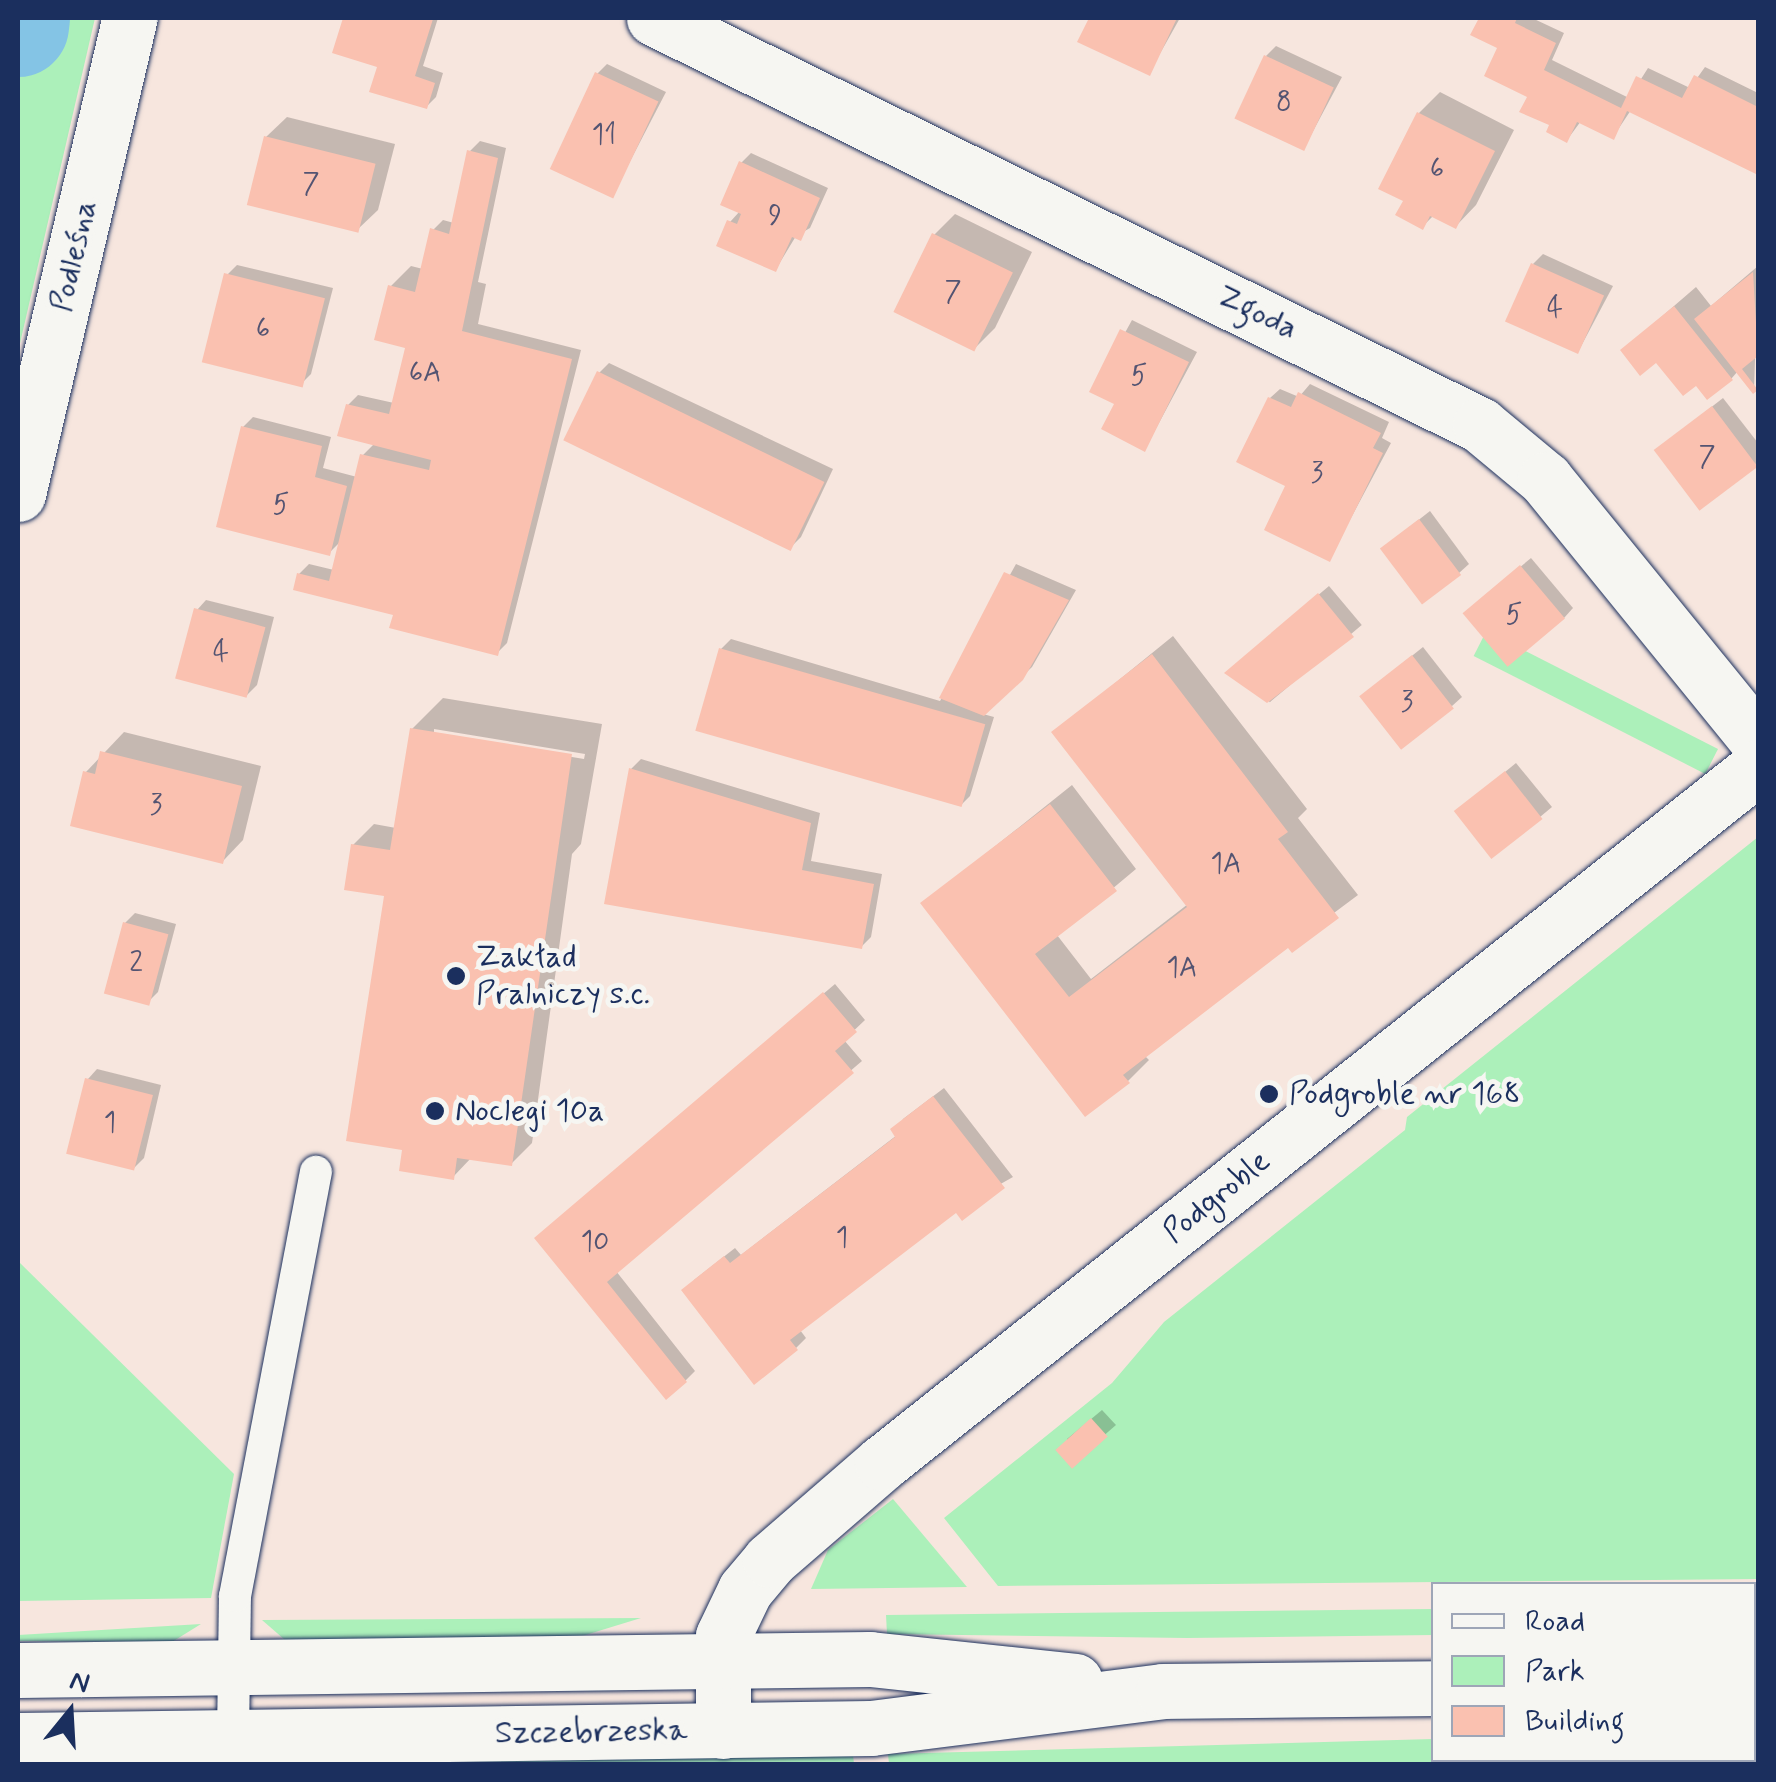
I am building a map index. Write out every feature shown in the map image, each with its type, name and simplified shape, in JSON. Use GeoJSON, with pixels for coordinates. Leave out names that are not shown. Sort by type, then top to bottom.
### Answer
{"type":"FeatureCollection","features":[{"type":"Feature","properties":{"kind":"street","name":"Podleśna"},"geometry":{"type":"LineString","coordinates":[[18,494],[130,18]]}},
{"type":"Feature","properties":{"kind":"street","name":"Zgoda"},"geometry":{"type":"LineString","coordinates":[[654,18],[1480,426],[1545,479],[1758,741]]}},
{"type":"Feature","properties":{"kind":"street","name":"Podgroble"},"geometry":{"type":"LineString","coordinates":[[723,1731],[722,1636],[744,1590],[868,1475],[1758,767]]}},
{"type":"Feature","properties":{"kind":"street","name":"Szczebrzeska"},"geometry":{"type":"LineString","coordinates":[[18,1670],[870,1658],[1163,1691]]}},
{"type":"Feature","properties":{"kind":"street","name":"Szczebrzeska"},"geometry":{"type":"LineString","coordinates":[[18,1740],[871,1728],[1163,1691],[1431,1688]]}},
{"type":"Feature","properties":{"kind":"lane"},"geometry":{"type":"LineString","coordinates":[[233,1737],[235,1596],[316,1172]]}},
{"type":"Feature","properties":{"kind":"green space"},"geometry":{"type":"Polygon","coordinates":[[[18,18],[95,18],[18,352],[18,18]]]}},
{"type":"Feature","properties":{"kind":"green space"},"geometry":{"type":"Polygon","coordinates":[[[1486,631],[1718,749],[1705,774],[1474,656],[1486,631]]]}},
{"type":"Feature","properties":{"kind":"green space"},"geometry":{"type":"Polygon","coordinates":[[[1758,837],[1758,1579],[998,1586],[944,1518],[1112,1383],[1164,1322],[1405,1130],[1407,1117],[1758,837]]]}},
{"type":"Feature","properties":{"kind":"green space"},"geometry":{"type":"Polygon","coordinates":[[[18,1261],[234,1474],[211,1598],[18,1601],[18,1261]]]}},
{"type":"Feature","properties":{"kind":"green space"},"geometry":{"type":"Polygon","coordinates":[[[893,1499],[967,1587],[811,1589],[828,1550],[893,1499]]]}},
{"type":"Feature","properties":{"kind":"green space"},"geometry":{"type":"Polygon","coordinates":[[[1431,1609],[1431,1635],[1187,1638],[887,1634],[886,1615],[1431,1609]]]}},
{"type":"Feature","properties":{"kind":"green space"},"geometry":{"type":"Polygon","coordinates":[[[641,1618],[579,1637],[285,1640],[262,1620],[641,1618]]]}},
{"type":"Feature","properties":{"kind":"green space"},"geometry":{"type":"Polygon","coordinates":[[[201,1624],[172,1642],[18,1641],[18,1635],[201,1624]]]}},
{"type":"Feature","properties":{"kind":"green space"},"geometry":{"type":"Polygon","coordinates":[[[1431,1739],[1431,1762],[1756,1762],[1758,1740],[1758,1764],[889,1764],[888,1754],[1431,1739]]]}},
{"type":"Feature","properties":{"kind":"green space"},"geometry":{"type":"Polygon","coordinates":[[[853,1755],[854,1764],[89,1764],[853,1755]]]}},
{"type":"Feature","properties":{"kind":"building"},"geometry":{"type":"Polygon","coordinates":[[[343,18],[433,19],[415,76],[435,83],[427,109],[369,92],[377,67],[332,53],[343,18]]]}},
{"type":"Feature","properties":{"kind":"building"},"geometry":{"type":"Polygon","coordinates":[[[1089,18],[1177,18],[1150,76],[1077,42],[1089,18]]]}},
{"type":"Feature","properties":{"kind":"building"},"geometry":{"type":"Polygon","coordinates":[[[1479,18],[1517,18],[1515,23],[1556,43],[1544,70],[1621,108],[1636,76],[1682,98],[1694,75],[1758,107],[1758,175],[1627,111],[1614,140],[1577,122],[1567,143],[1546,132],[1549,125],[1519,112],[1527,97],[1484,76],[1497,48],[1470,35],[1479,18]]]}},
{"type":"Feature","properties":{"kind":"building"},"geometry":{"type":"Polygon","coordinates":[[[1264,55],[1334,88],[1304,151],[1234,118],[1264,55]]]}},
{"type":"Feature","properties":{"kind":"building"},"geometry":{"type":"Polygon","coordinates":[[[595,72],[658,102],[613,199],[550,169],[595,72]]]}},
{"type":"Feature","properties":{"kind":"building"},"geometry":{"type":"Polygon","coordinates":[[[1417,112],[1495,151],[1456,229],[1430,216],[1423,230],[1395,215],[1403,201],[1378,189],[1417,112]]]}},
{"type":"Feature","properties":{"kind":"building"},"geometry":{"type":"Polygon","coordinates":[[[264,136],[376,164],[358,233],[247,205],[264,136]]]}},
{"type":"Feature","properties":{"kind":"building"},"geometry":{"type":"Polygon","coordinates":[[[467,150],[498,158],[462,331],[572,359],[498,656],[389,628],[393,615],[293,590],[297,573],[329,581],[360,454],[429,470],[431,460],[337,436],[346,404],[389,414],[405,348],[374,340],[388,285],[415,292],[430,228],[449,234],[467,150]]]}},
{"type":"Feature","properties":{"kind":"building"},"geometry":{"type":"Polygon","coordinates":[[[739,161],[820,198],[801,241],[792,237],[776,272],[716,246],[727,220],[737,224],[741,214],[720,205],[739,161]]]}},
{"type":"Feature","properties":{"kind":"building"},"geometry":{"type":"Polygon","coordinates":[[[932,233],[1013,272],[974,352],[893,312],[932,233]]]}},
{"type":"Feature","properties":{"kind":"building"},"geometry":{"type":"Polygon","coordinates":[[[1531,263],[1604,296],[1578,354],[1505,321],[1531,263]]]}},
{"type":"Feature","properties":{"kind":"building"},"geometry":{"type":"Polygon","coordinates":[[[1753,272],[1758,356],[1742,369],[1758,390],[1753,394],[1694,319],[1753,272]]]}},
{"type":"Feature","properties":{"kind":"building"},"geometry":{"type":"Polygon","coordinates":[[[224,273],[325,298],[303,387],[202,362],[224,273]]]}},
{"type":"Feature","properties":{"kind":"building"},"geometry":{"type":"Polygon","coordinates":[[[1674,306],[1733,380],[1707,400],[1696,386],[1683,396],[1656,363],[1640,376],[1620,350],[1674,306]]]}},
{"type":"Feature","properties":{"kind":"building"},"geometry":{"type":"Polygon","coordinates":[[[1120,329],[1189,362],[1145,452],[1101,429],[1114,404],[1089,392],[1120,329]]]}},
{"type":"Feature","properties":{"kind":"building"},"geometry":{"type":"Polygon","coordinates":[[[597,371],[824,482],[791,551],[563,440],[597,371]]]}},
{"type":"Feature","properties":{"kind":"building"},"geometry":{"type":"Polygon","coordinates":[[[1298,392],[1381,433],[1373,448],[1383,453],[1330,562],[1264,530],[1285,486],[1236,462],[1268,397],[1291,407],[1298,392]]]}},
{"type":"Feature","properties":{"kind":"building"},"geometry":{"type":"Polygon","coordinates":[[[1712,406],[1758,467],[1699,511],[1654,450],[1712,406]]]}},
{"type":"Feature","properties":{"kind":"building"},"geometry":{"type":"Polygon","coordinates":[[[241,426],[322,446],[315,477],[347,486],[330,556],[216,527],[241,426]]]}},
{"type":"Feature","properties":{"kind":"building"},"geometry":{"type":"Polygon","coordinates":[[[1419,519],[1461,575],[1422,604],[1380,548],[1419,519]]]}},
{"type":"Feature","properties":{"kind":"building"},"geometry":{"type":"Polygon","coordinates":[[[1520,565],[1565,619],[1508,667],[1463,613],[1520,565]]]}},
{"type":"Feature","properties":{"kind":"building"},"geometry":{"type":"Polygon","coordinates":[[[1004,572],[1069,600],[1023,680],[984,716],[939,698],[1004,572]]]}},
{"type":"Feature","properties":{"kind":"building"},"geometry":{"type":"Polygon","coordinates":[[[1318,593],[1354,637],[1267,703],[1224,673],[1318,593]]]}},
{"type":"Feature","properties":{"kind":"building"},"geometry":{"type":"Polygon","coordinates":[[[194,608],[265,627],[247,698],[175,679],[194,608]]]}},
{"type":"Feature","properties":{"kind":"building"},"geometry":{"type":"Polygon","coordinates":[[[719,648],[985,724],[962,807],[695,731],[719,648]]]}},
{"type":"Feature","properties":{"kind":"building"},"geometry":{"type":"Polygon","coordinates":[[[1152,654],[1288,832],[1278,839],[1339,918],[1292,953],[1288,948],[1123,1075],[1130,1083],[1085,1117],[920,903],[1050,804],[1117,891],[1035,954],[1069,997],[1187,907],[1051,732],[1152,654]]]}},
{"type":"Feature","properties":{"kind":"building"},"geometry":{"type":"Polygon","coordinates":[[[1412,655],[1454,709],[1401,750],[1359,696],[1412,655]]]}},
{"type":"Feature","properties":{"kind":"building"},"geometry":{"type":"Polygon","coordinates":[[[410,728],[572,754],[512,1166],[457,1158],[454,1180],[399,1171],[402,1150],[346,1141],[384,896],[344,890],[351,844],[390,850],[410,728]]]}},
{"type":"Feature","properties":{"kind":"building"},"geometry":{"type":"Polygon","coordinates":[[[100,751],[242,786],[223,864],[70,826],[83,771],[95,774],[100,751]]]}},
{"type":"Feature","properties":{"kind":"building"},"geometry":{"type":"Polygon","coordinates":[[[629,768],[811,823],[802,870],[874,884],[862,949],[604,904],[629,768]]]}},
{"type":"Feature","properties":{"kind":"building"},"geometry":{"type":"Polygon","coordinates":[[[1505,771],[1543,819],[1491,859],[1454,811],[1505,771]]]}},
{"type":"Feature","properties":{"kind":"building"},"geometry":{"type":"Polygon","coordinates":[[[123,922],[168,934],[149,1006],[104,993],[123,922]]]}},
{"type":"Feature","properties":{"kind":"building"},"geometry":{"type":"Polygon","coordinates":[[[823,992],[857,1032],[835,1051],[854,1073],[607,1282],[687,1382],[666,1400],[534,1238],[823,992]]]}},
{"type":"Feature","properties":{"kind":"building"},"geometry":{"type":"Polygon","coordinates":[[[85,1078],[153,1095],[134,1171],[66,1154],[85,1078]]]}},
{"type":"Feature","properties":{"kind":"building"},"geometry":{"type":"Polygon","coordinates":[[[933,1096],[1005,1188],[962,1221],[956,1213],[790,1340],[798,1350],[754,1385],[681,1290],[724,1256],[730,1263],[895,1137],[890,1129],[933,1096]]]}},
{"type":"Feature","properties":{"kind":"building"},"geometry":{"type":"Polygon","coordinates":[[[1091,1418],[1108,1437],[1072,1469],[1055,1450],[1091,1418]]]}},
{"type":"Feature","properties":{"kind":"waterway"},"geometry":{"type":"LineString","coordinates":[[18,26],[19,18]]}},
{"type":"Feature","properties":{"kind":"place","name":"Zakład Pralniczy s.c."},"geometry":{"type":"Point","coordinates":[456,976]}},
{"type":"Feature","properties":{"kind":"place","name":"Podgroble nr 168"},"geometry":{"type":"Point","coordinates":[1269,1094]}},
{"type":"Feature","properties":{"kind":"place","name":"Noclegi 10a"},"geometry":{"type":"Point","coordinates":[435,1111]}}]}
